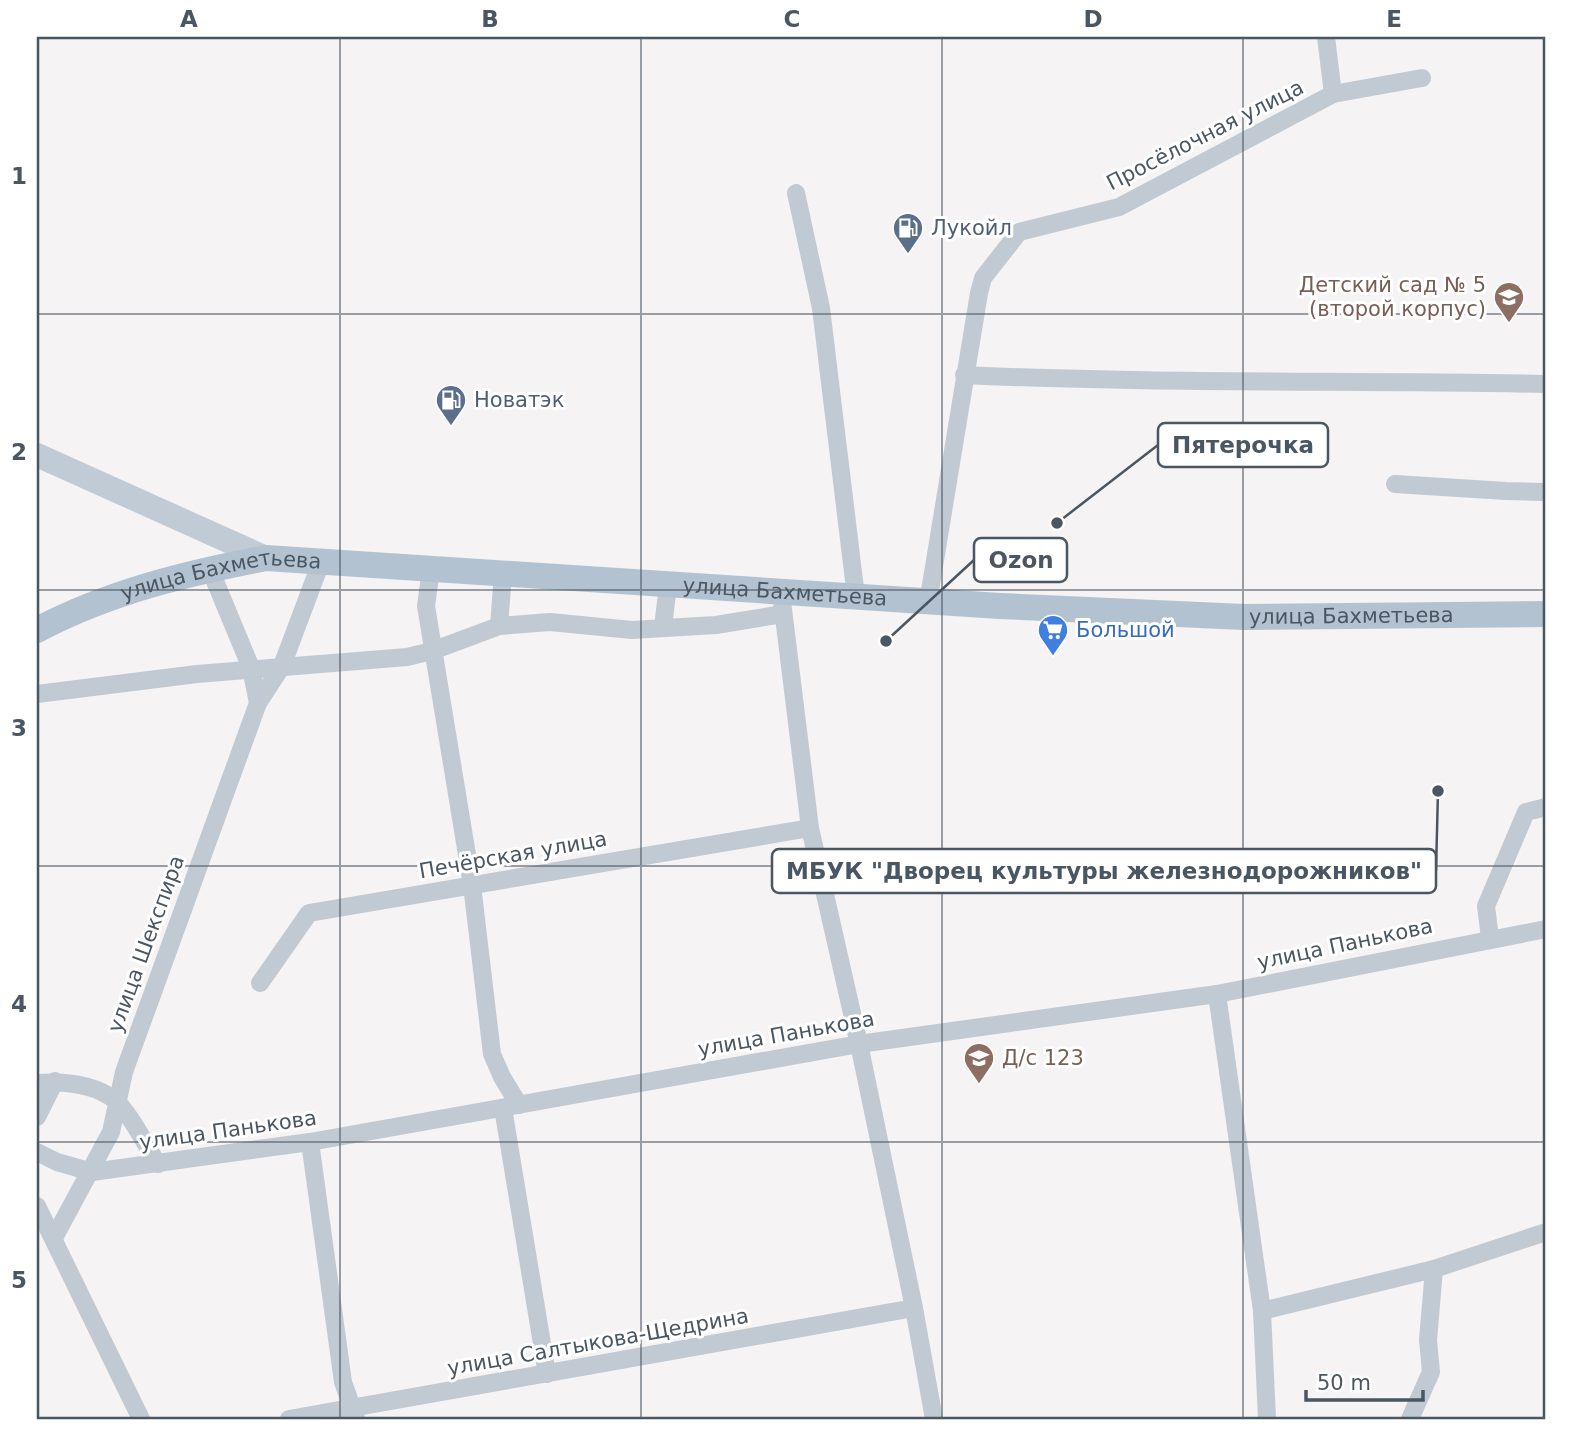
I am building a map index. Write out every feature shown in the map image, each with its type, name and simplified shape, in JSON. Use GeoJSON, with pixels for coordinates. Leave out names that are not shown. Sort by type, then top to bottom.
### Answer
{"type":"FeatureCollection","features":[{"type":"Feature","properties":{"kind":"main road"},"geometry":{"type":"LineString","coordinates":[[37,455],[266,558]]}},
{"type":"Feature","properties":{"kind":"main road","name":"улица Бахметьева"},"geometry":{"type":"LineString","coordinates":[[37,630],[66,615],[138,587],[266,558],[668,585],[782,603],[856,597],[928,603],[1244,617],[1546,614]]}},
{"type":"Feature","properties":{"kind":"street"},"geometry":{"type":"LineString","coordinates":[[1326,37],[1333,94]]}},
{"type":"Feature","properties":{"kind":"street","name":"Просёлочная улица"},"geometry":{"type":"LineString","coordinates":[[928,603],[964,375],[983,278],[1019,232],[1119,207],[1333,94],[1422,78]]}},
{"type":"Feature","properties":{"kind":"street"},"geometry":{"type":"LineString","coordinates":[[796,193],[821,308],[856,597]]}},
{"type":"Feature","properties":{"kind":"street"},"geometry":{"type":"LineString","coordinates":[[964,375],[1082,381],[1361,380],[1546,384]]}},
{"type":"Feature","properties":{"kind":"street"},"geometry":{"type":"LineString","coordinates":[[1395,484],[1546,492]]}},
{"type":"Feature","properties":{"kind":"street","name":"улица Шекспира"},"geometry":{"type":"LineString","coordinates":[[54,1238],[92,1172],[111,1132],[124,1072],[258,703],[282,666],[320,562]]}},
{"type":"Feature","properties":{"kind":"street"},"geometry":{"type":"LineString","coordinates":[[210,569],[251,668],[258,703]]}},
{"type":"Feature","properties":{"kind":"street"},"geometry":{"type":"LineString","coordinates":[[431,569],[426,606],[432,651],[472,886],[492,1054],[511,1106],[547,1374]]}},
{"type":"Feature","properties":{"kind":"street"},"geometry":{"type":"LineString","coordinates":[[499,626],[503,575]]}},
{"type":"Feature","properties":{"kind":"street"},"geometry":{"type":"LineString","coordinates":[[663,627],[668,585]]}},
{"type":"Feature","properties":{"kind":"street"},"geometry":{"type":"LineString","coordinates":[[37,694],[251,668],[407,657],[432,651],[499,626],[550,622],[632,630],[716,625],[782,603],[810,828],[859,1044],[914,1308],[934,1419]]}},
{"type":"Feature","properties":{"kind":"street"},"geometry":{"type":"LineString","coordinates":[[1490,938],[1486,906],[1526,812],[1546,807]]}},
{"type":"Feature","properties":{"kind":"street","name":"Печёрская улица"},"geometry":{"type":"LineString","coordinates":[[260,983],[309,913],[810,828]]}},
{"type":"Feature","properties":{"kind":"street","name":"улица Панькова"},"geometry":{"type":"LineString","coordinates":[[37,1152],[57,1162],[92,1172],[310,1142],[859,1044],[1217,994],[1546,929]]}},
{"type":"Feature","properties":{"kind":"street"},"geometry":{"type":"LineString","coordinates":[[1217,994],[1262,1311],[1266,1419]]}},
{"type":"Feature","properties":{"kind":"street"},"geometry":{"type":"LineString","coordinates":[[37,1117],[55,1081]]}},
{"type":"Feature","properties":{"kind":"street"},"geometry":{"type":"LineString","coordinates":[[37,1083],[55,1081],[93,1087],[117,1101],[158,1164]]}},
{"type":"Feature","properties":{"kind":"street"},"geometry":{"type":"LineString","coordinates":[[310,1142],[343,1382],[355,1414]]}},
{"type":"Feature","properties":{"kind":"street"},"geometry":{"type":"LineString","coordinates":[[37,1206],[141,1419]]}},
{"type":"Feature","properties":{"kind":"street"},"geometry":{"type":"LineString","coordinates":[[1262,1311],[1434,1269],[1546,1232]]}},
{"type":"Feature","properties":{"kind":"street"},"geometry":{"type":"LineString","coordinates":[[1410,1419],[1431,1372],[1428,1340],[1434,1269]]}},
{"type":"Feature","properties":{"kind":"street","name":"улица Салтыкова-Щедрина"},"geometry":{"type":"LineString","coordinates":[[289,1419],[355,1414],[547,1374],[914,1308]]}},
{"type":"Feature","properties":{"kind":"place","name":"Лукойл"},"geometry":{"type":"Point","coordinates":[908,255]}},
{"type":"Feature","properties":{"kind":"place","name":"Детский сад № 5 (второй корпус)"},"geometry":{"type":"Point","coordinates":[1509,324]}},
{"type":"Feature","properties":{"kind":"place","name":"Новатэк"},"geometry":{"type":"Point","coordinates":[451,427]}},
{"type":"Feature","properties":{"kind":"place","name":"Пятерочка"},"geometry":{"type":"Point","coordinates":[1057,523]}},
{"type":"Feature","properties":{"kind":"place","name":"Ozon"},"geometry":{"type":"Point","coordinates":[886,641]}},
{"type":"Feature","properties":{"kind":"place","name":"Большой"},"geometry":{"type":"Point","coordinates":[1053,657]}},
{"type":"Feature","properties":{"kind":"place","name":"МБУК \"Дворец культуры железнодорожников\""},"geometry":{"type":"Point","coordinates":[1438,791]}},
{"type":"Feature","properties":{"kind":"place","name":"Д/с 123"},"geometry":{"type":"Point","coordinates":[979,1085]}}]}
